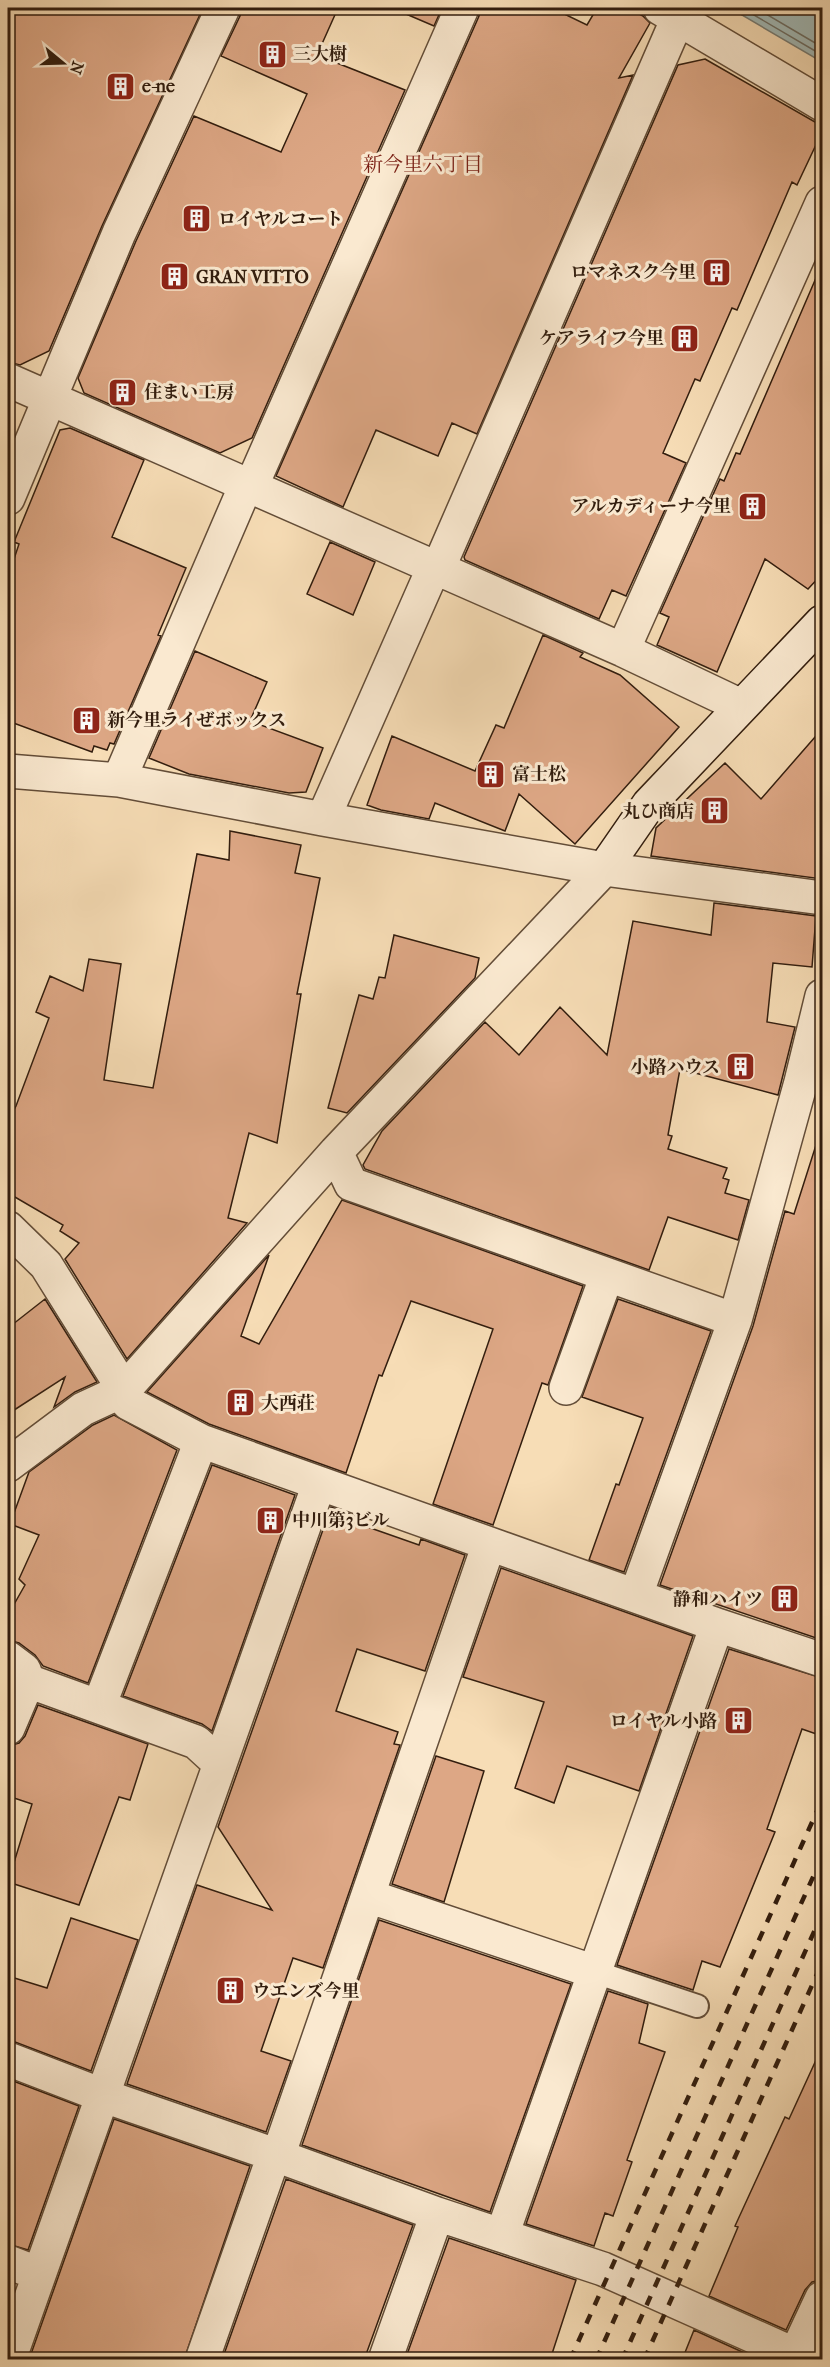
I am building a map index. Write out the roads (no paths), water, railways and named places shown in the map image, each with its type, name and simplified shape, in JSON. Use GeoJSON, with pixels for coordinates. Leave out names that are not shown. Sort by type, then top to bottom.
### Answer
{"type":"FeatureCollection","features":[{"type":"Feature","properties":{"kind":"street"},"geometry":{"type":"LineString","coordinates":[[8,498],[119,233],[223,8]]}},
{"type":"Feature","properties":{"kind":"street"},"geometry":{"type":"LineString","coordinates":[[119,780],[462,8]]}},
{"type":"Feature","properties":{"kind":"street"},"geometry":{"type":"LineString","coordinates":[[323,819],[436,568],[669,13],[822,104]]}},
{"type":"Feature","properties":{"kind":"street"},"geometry":{"type":"LineString","coordinates":[[623,650],[822,202]]}},
{"type":"Feature","properties":{"kind":"street"},"geometry":{"type":"LineString","coordinates":[[8,380],[623,650],[741,706]]}},
{"type":"Feature","properties":{"kind":"street"},"geometry":{"type":"LineString","coordinates":[[8,1465],[83,1409],[124,1390],[336,1152],[604,869],[649,804],[822,622]]}},
{"type":"Feature","properties":{"kind":"street"},"geometry":{"type":"LineString","coordinates":[[8,771],[119,780],[604,869],[822,898]]}},
{"type":"Feature","properties":{"kind":"street"},"geometry":{"type":"LineString","coordinates":[[636,1595],[735,1320],[821,1006]]}},
{"type":"Feature","properties":{"kind":"street"},"geometry":{"type":"LineString","coordinates":[[336,1152],[351,1184],[735,1320]]}},
{"type":"Feature","properties":{"kind":"street"},"geometry":{"type":"LineString","coordinates":[[8,1228],[46,1265],[124,1390],[128,1403],[201,1441],[717,1625],[822,1660]]}},
{"type":"Feature","properties":{"kind":"street"},"geometry":{"type":"LineString","coordinates":[[566,1388],[607,1275]]}},
{"type":"Feature","properties":{"kind":"street"},"geometry":{"type":"LineString","coordinates":[[99,1707],[201,1441]]}},
{"type":"Feature","properties":{"kind":"street"},"geometry":{"type":"LineString","coordinates":[[9,2360],[319,1484]]}},
{"type":"Feature","properties":{"kind":"street"},"geometry":{"type":"LineString","coordinates":[[202,2360],[368,1896],[489,1544]]}},
{"type":"Feature","properties":{"kind":"street"},"geometry":{"type":"LineString","coordinates":[[502,2235],[717,1625]]}},
{"type":"Feature","properties":{"kind":"street"},"geometry":{"type":"LineString","coordinates":[[8,1728],[18,1670],[99,1707],[196,1742],[220,1764]]}},
{"type":"Feature","properties":{"kind":"street"},"geometry":{"type":"LineString","coordinates":[[368,1896],[595,1972]]}},
{"type":"Feature","properties":{"kind":"street"},"geometry":{"type":"LineString","coordinates":[[8,2059],[104,2096],[276,2155],[437,2214],[603,2269],[799,2358],[822,2298]]}},
{"type":"Feature","properties":{"kind":"street"},"geometry":{"type":"LineString","coordinates":[[385,2360],[437,2214]]}},
{"type":"Feature","properties":{"kind":"street"},"geometry":{"type":"LineString","coordinates":[[8,2262],[39,2274]]}},
{"type":"Feature","properties":{"kind":"lane"},"geometry":{"type":"LineString","coordinates":[[595,1972],[697,2006]]}},
{"type":"Feature","properties":{"kind":"water"},"geometry":{"type":"Polygon","coordinates":[[[730,8],[822,8],[822,62],[730,8]]]}},
{"type":"Feature","properties":{"kind":"railway"},"geometry":{"type":"LineString","coordinates":[[570,2360],[822,1800]]}},
{"type":"Feature","properties":{"kind":"railway"},"geometry":{"type":"LineString","coordinates":[[596,2360],[822,1857]]}},
{"type":"Feature","properties":{"kind":"railway"},"geometry":{"type":"LineString","coordinates":[[622,2360],[822,1914]]}},
{"type":"Feature","properties":{"kind":"railway"},"geometry":{"type":"LineString","coordinates":[[644,2360],[822,1963]]}},
{"type":"Feature","properties":{"kind":"place","name":"三大樹"},"geometry":{"type":"Point","coordinates":[272,54]}},
{"type":"Feature","properties":{"kind":"place","name":"e-ne"},"geometry":{"type":"Point","coordinates":[121,86]}},
{"type":"Feature","properties":{"kind":"place","name":"ロイヤルコート"},"geometry":{"type":"Point","coordinates":[197,219]}},
{"type":"Feature","properties":{"kind":"place","name":"ロマネスク今里"},"geometry":{"type":"Point","coordinates":[717,272]}},
{"type":"Feature","properties":{"kind":"place","name":"GRAN VITTO"},"geometry":{"type":"Point","coordinates":[175,277]}},
{"type":"Feature","properties":{"kind":"place","name":"ケアライフ今里"},"geometry":{"type":"Point","coordinates":[685,338]}},
{"type":"Feature","properties":{"kind":"place","name":"住まい工房"},"geometry":{"type":"Point","coordinates":[123,392]}},
{"type":"Feature","properties":{"kind":"place","name":"アルカディーナ今里"},"geometry":{"type":"Point","coordinates":[752,506]}},
{"type":"Feature","properties":{"kind":"place","name":"新今里ライぜボックス"},"geometry":{"type":"Point","coordinates":[86,720]}},
{"type":"Feature","properties":{"kind":"place","name":"富士松"},"geometry":{"type":"Point","coordinates":[491,774]}},
{"type":"Feature","properties":{"kind":"place","name":"丸ひ商店"},"geometry":{"type":"Point","coordinates":[715,811]}},
{"type":"Feature","properties":{"kind":"place","name":"小路ハウス"},"geometry":{"type":"Point","coordinates":[741,1067]}},
{"type":"Feature","properties":{"kind":"place","name":"大西荘"},"geometry":{"type":"Point","coordinates":[240,1403]}},
{"type":"Feature","properties":{"kind":"place","name":"中川第3ビル"},"geometry":{"type":"Point","coordinates":[271,1520]}},
{"type":"Feature","properties":{"kind":"place","name":"静和ハイツ"},"geometry":{"type":"Point","coordinates":[784,1599]}},
{"type":"Feature","properties":{"kind":"place","name":"ロイヤル小路"},"geometry":{"type":"Point","coordinates":[738,1721]}},
{"type":"Feature","properties":{"kind":"place","name":"ウエンズ今里"},"geometry":{"type":"Point","coordinates":[231,1991]}},
{"type":"Feature","properties":{"kind":"district","name":"新今里六丁目"},"geometry":{"type":"Point","coordinates":[423,164]}}]}
